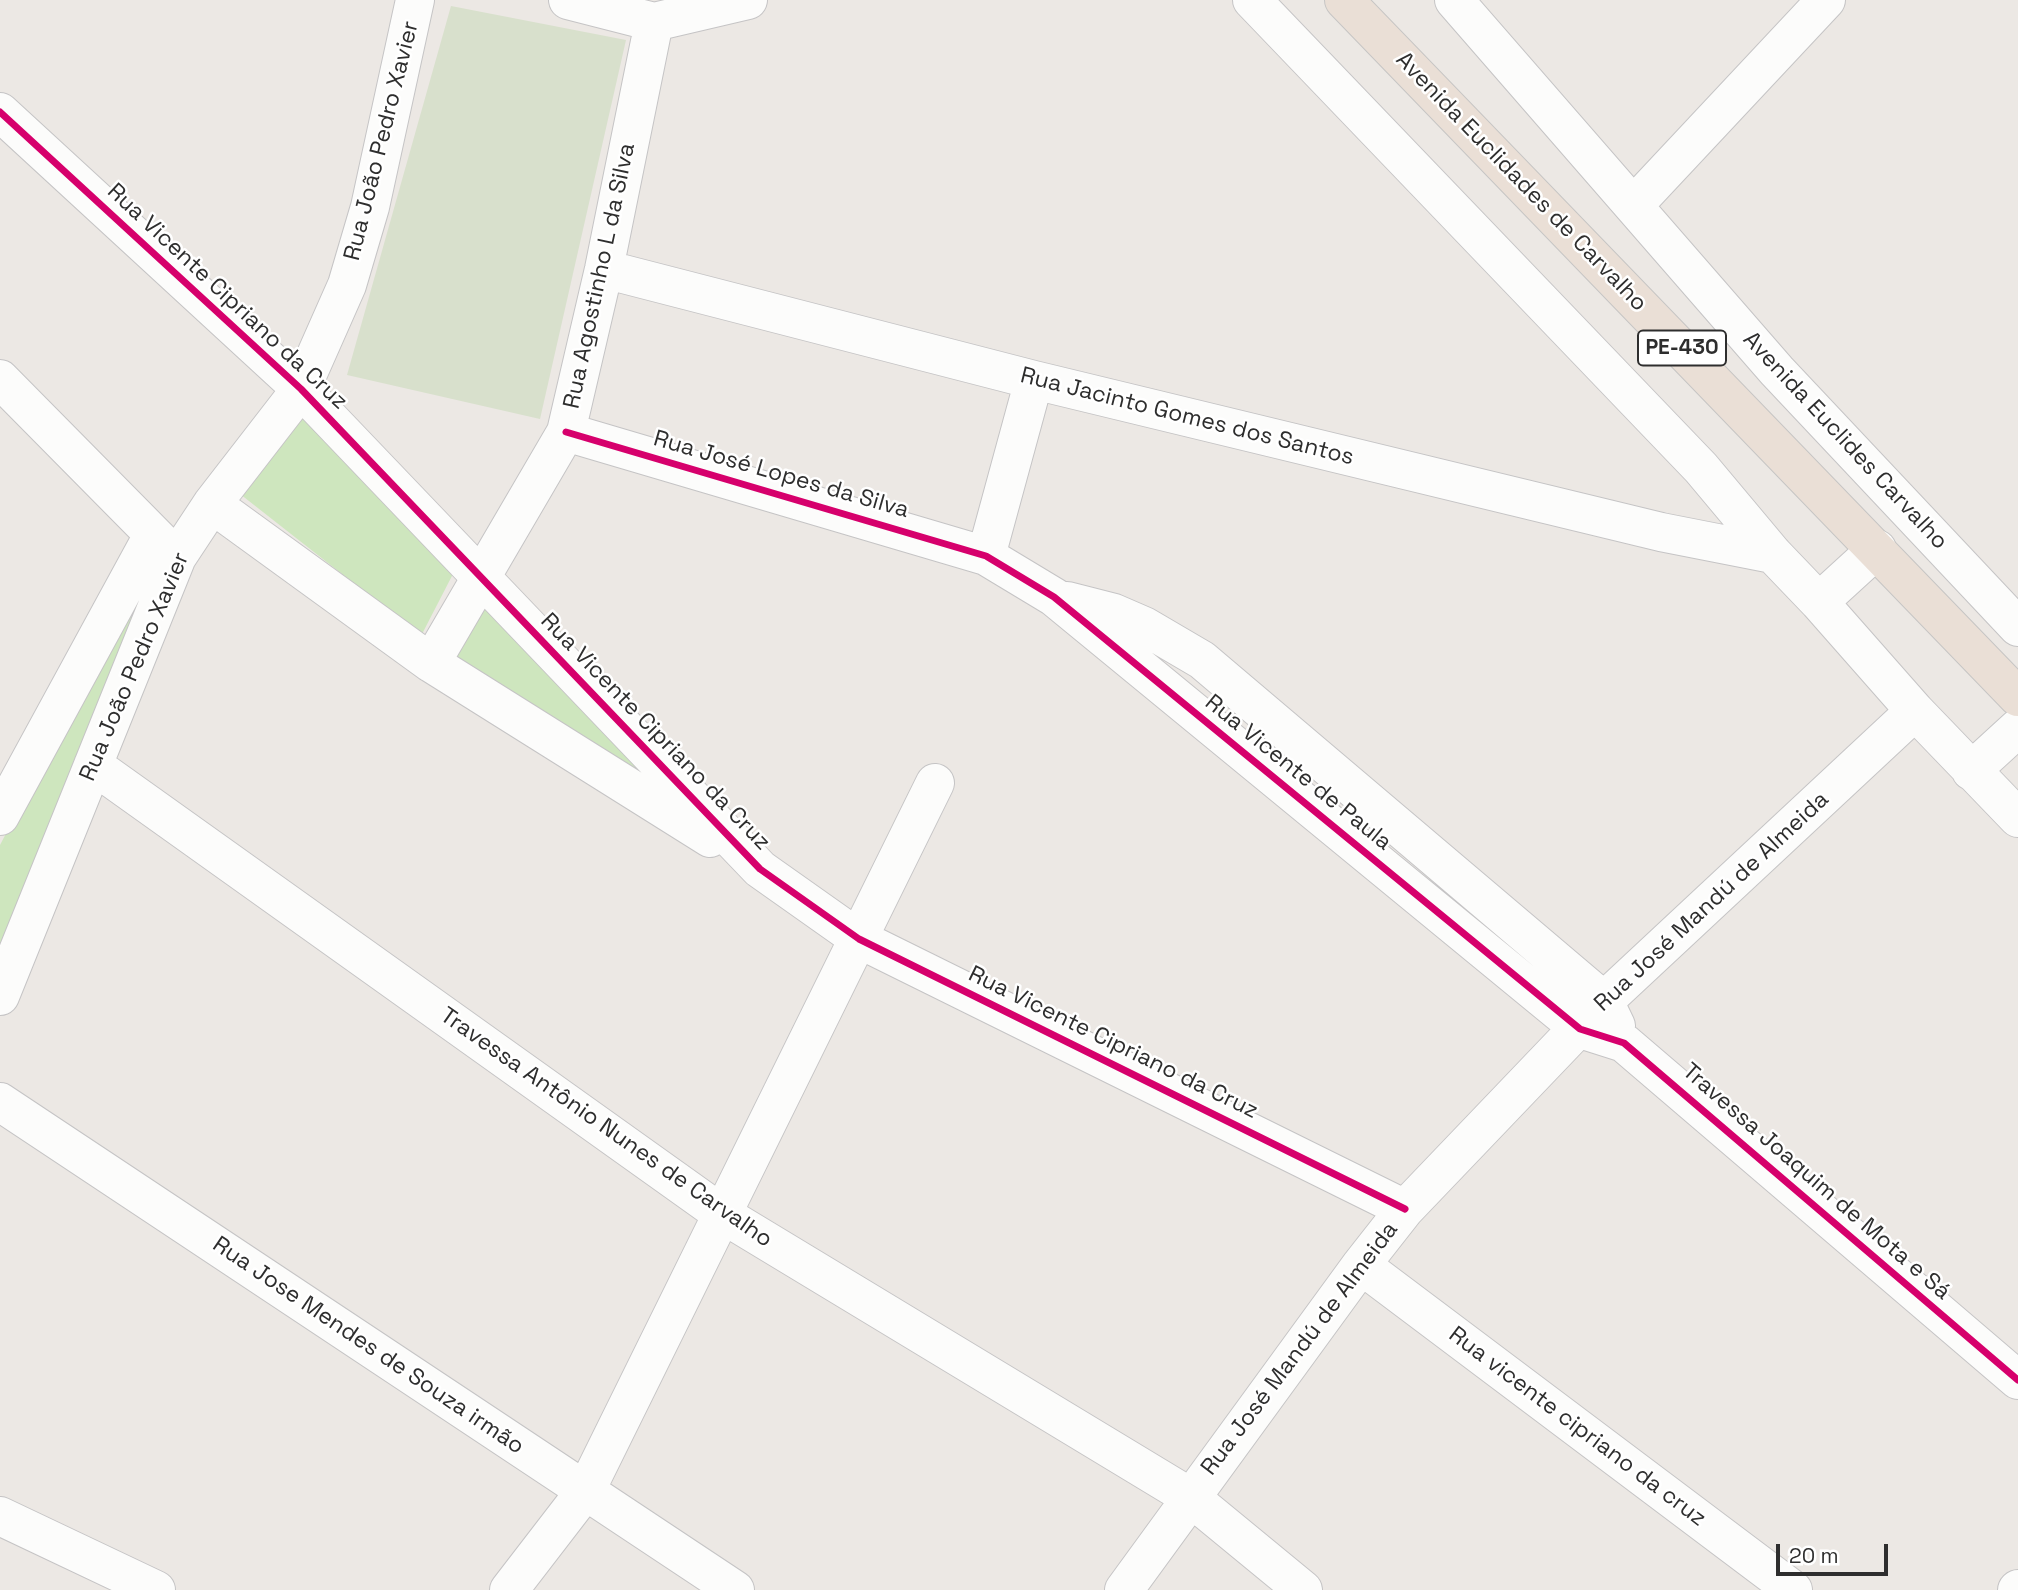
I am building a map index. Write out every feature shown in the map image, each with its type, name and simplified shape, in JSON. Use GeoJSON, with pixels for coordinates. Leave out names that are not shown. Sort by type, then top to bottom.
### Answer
{"type":"FeatureCollection","features":[{"type":"Feature","properties":{"kind":"highway","name":"Avenida Euclidades de Carvalho"},"geometry":{"type":"LineString","coordinates":[[1344,0],[2018,697]]}},
{"type":"Feature","properties":{"kind":"street","name":"Rua João Pedro Xavier"},"geometry":{"type":"LineString","coordinates":[[0,816],[13,763],[165,546],[212,504],[301,389],[346,285],[370,207],[415,0]]}},
{"type":"Feature","properties":{"kind":"street"},"geometry":{"type":"LineString","coordinates":[[568,0],[654,22],[748,0]]}},
{"type":"Feature","properties":{"kind":"street"},"geometry":{"type":"LineString","coordinates":[[1252,0],[1700,468],[1773,554],[1915,711],[2018,818]]}},
{"type":"Feature","properties":{"kind":"street","name":"Avenida Euclides Carvalho"},"geometry":{"type":"LineString","coordinates":[[1454,0],[1777,371],[2018,627]]}},
{"type":"Feature","properties":{"kind":"street"},"geometry":{"type":"LineString","coordinates":[[1634,205],[1826,0]]}},
{"type":"Feature","properties":{"kind":"street","name":"Rua Agostinho L da Silva"},"geometry":{"type":"LineString","coordinates":[[430,663],[566,432],[604,269],[654,22]]}},
{"type":"Feature","properties":{"kind":"street","name":"Rua Vicente Cipriano da Cruz"},"geometry":{"type":"LineString","coordinates":[[0,112],[301,389],[760,869]]}},
{"type":"Feature","properties":{"kind":"street","name":"Rua Jacinto Gomes dos Santos"},"geometry":{"type":"LineString","coordinates":[[604,269],[1034,380],[1661,532],[1773,554]]}},
{"type":"Feature","properties":{"kind":"street"},"geometry":{"type":"LineString","coordinates":[[1740,408],[1777,371]]}},
{"type":"Feature","properties":{"kind":"street"},"geometry":{"type":"LineString","coordinates":[[0,379],[165,546]]}},
{"type":"Feature","properties":{"kind":"street"},"geometry":{"type":"LineString","coordinates":[[986,556],[1034,380]]}},
{"type":"Feature","properties":{"kind":"street","name":"Rua José Lopes da Silva"},"geometry":{"type":"LineString","coordinates":[[566,432],[986,556]]}},
{"type":"Feature","properties":{"kind":"street","name":"Rua Vicente Cipriano da Cruz"},"geometry":{"type":"LineString","coordinates":[[212,504],[430,663],[760,869],[859,939],[1405,1209]]}},
{"type":"Feature","properties":{"kind":"street","name":"Rua João Pedro Xavier"},"geometry":{"type":"LineString","coordinates":[[0,996],[93,765],[165,546]]}},
{"type":"Feature","properties":{"kind":"street"},"geometry":{"type":"LineString","coordinates":[[1819,602],[1877,549]]}},
{"type":"Feature","properties":{"kind":"street","name":"Rua Vicente de Paula"},"geometry":{"type":"LineString","coordinates":[[986,556],[1054,597],[1592,1015]]}},
{"type":"Feature","properties":{"kind":"street","name":"Rua José Mandú de Almeida"},"geometry":{"type":"LineString","coordinates":[[1124,1590],[1360,1265],[1405,1209],[1592,1015],[1915,711]]}},
{"type":"Feature","properties":{"kind":"street"},"geometry":{"type":"LineString","coordinates":[[1972,771],[2018,728]]}},
{"type":"Feature","properties":{"kind":"street","name":"Travessa Antônio Nunes de Carvalho"},"geometry":{"type":"LineString","coordinates":[[93,765],[722,1214],[1190,1497],[1303,1590]]}},
{"type":"Feature","properties":{"kind":"street"},"geometry":{"type":"LineString","coordinates":[[509,1590],[586,1490],[935,783]]}},
{"type":"Feature","properties":{"kind":"street","name":"Travessa Joaquim de Mota e Sá"},"geometry":{"type":"LineString","coordinates":[[1592,1015],[2018,1380]]}},
{"type":"Feature","properties":{"kind":"street","name":"Rua Jose Mendes de Souza irmão"},"geometry":{"type":"LineString","coordinates":[[0,1102],[735,1590]]}},
{"type":"Feature","properties":{"kind":"street","name":"Rua vicente cipriano da cruz"},"geometry":{"type":"LineString","coordinates":[[1360,1265],[1793,1590]]}},
{"type":"Feature","properties":{"kind":"street"},"geometry":{"type":"LineString","coordinates":[[0,1516],[156,1590]]}},
{"type":"Feature","properties":{"kind":"green space"},"geometry":{"type":"Polygon","coordinates":[[[451,6],[626,40],[540,419],[347,375],[451,6]]]}},
{"type":"Feature","properties":{"kind":"green space"},"geometry":{"type":"Polygon","coordinates":[[[300,416],[454,572],[421,636],[240,494],[300,416]]]}},
{"type":"Feature","properties":{"kind":"green space"},"geometry":{"type":"Polygon","coordinates":[[[153,554],[165,561],[0,950],[0,845],[153,554]]]}},
{"type":"Feature","properties":{"kind":"green space"},"geometry":{"type":"Polygon","coordinates":[[[485,600],[688,812],[451,654],[485,600]]]}},
{"type":"Feature","properties":{"kind":"cycle path"},"geometry":{"type":"LineString","coordinates":[[0,112],[301,389],[760,869],[859,939],[1405,1209]]}},
{"type":"Feature","properties":{"kind":"cycle path"},"geometry":{"type":"LineString","coordinates":[[566,432],[986,556],[1054,597],[1580,1029],[1624,1043],[2018,1380]]}}]}
